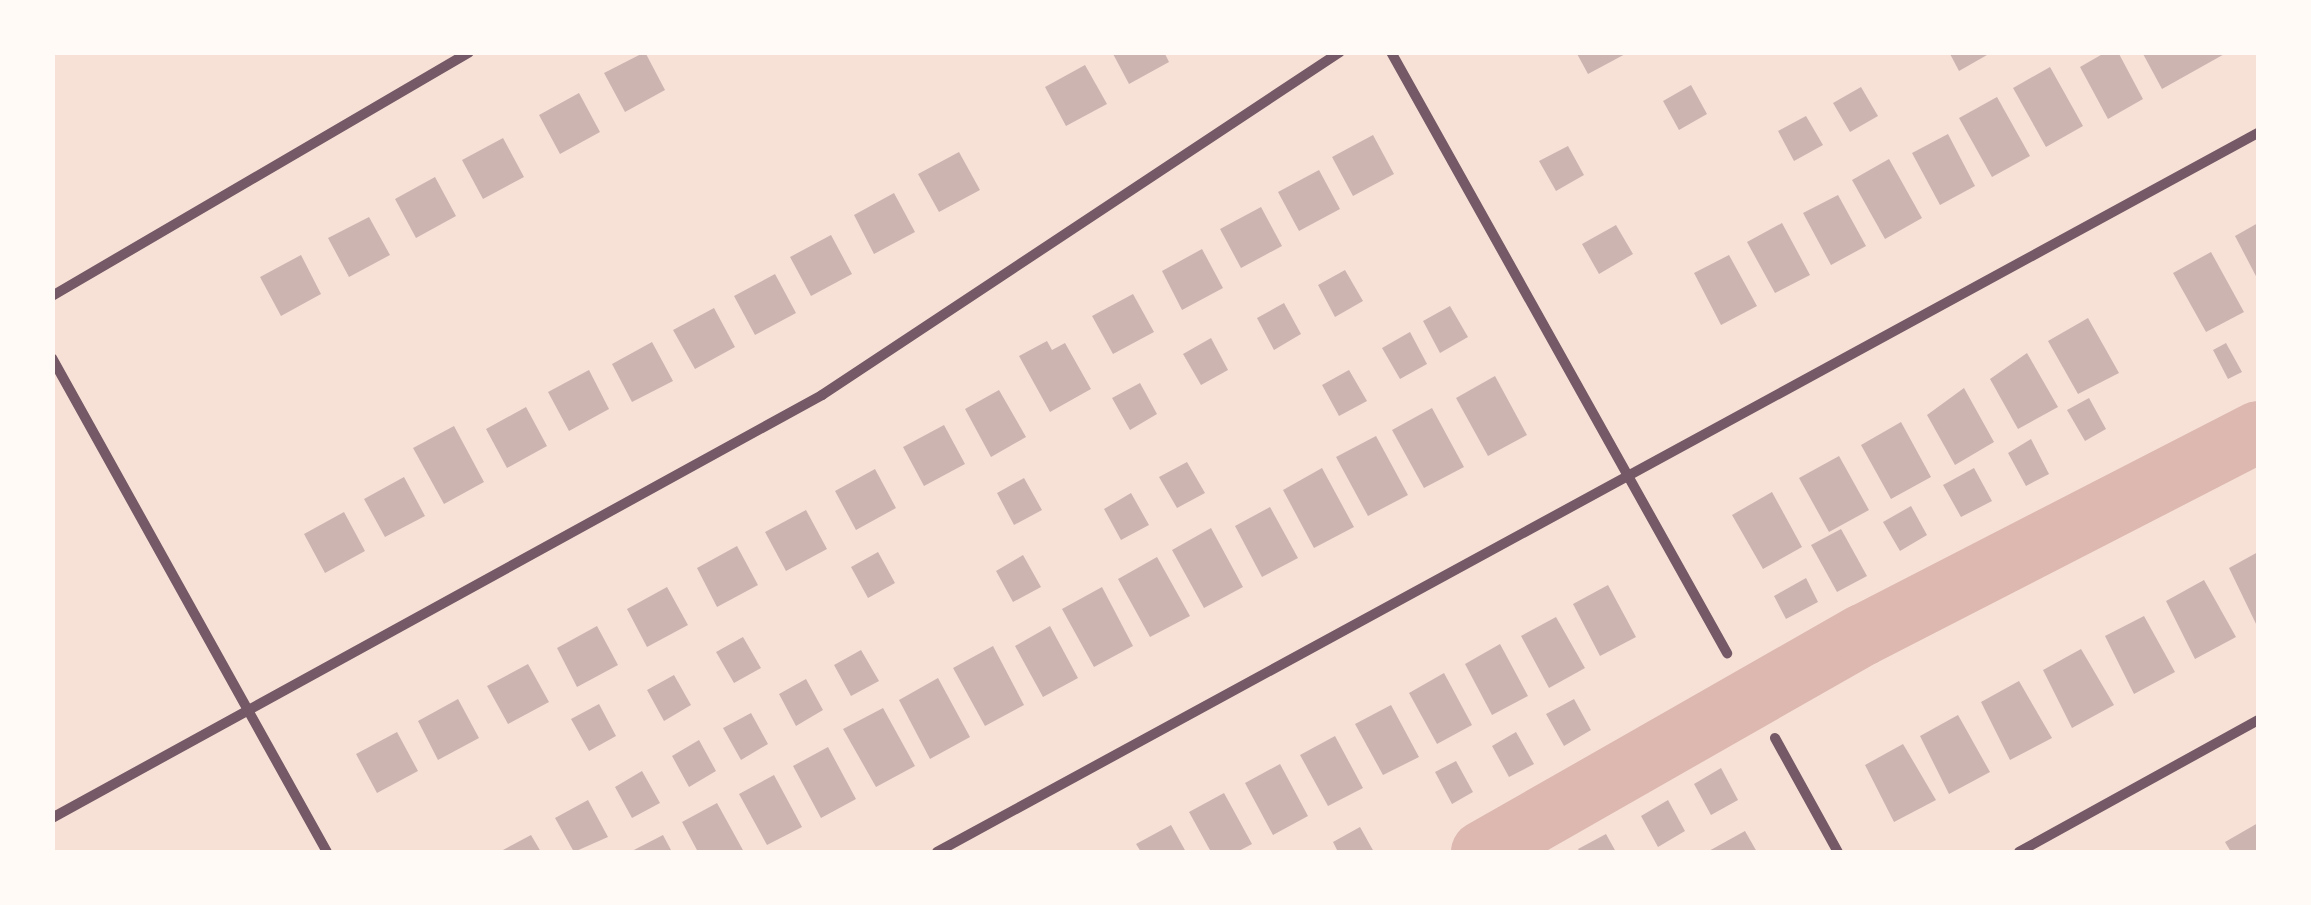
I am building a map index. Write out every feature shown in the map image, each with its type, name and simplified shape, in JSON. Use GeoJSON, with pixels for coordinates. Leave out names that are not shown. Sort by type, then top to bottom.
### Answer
{"type":"FeatureCollection","features":[{"type":"Feature","properties":{"kind":"street"},"geometry":{"type":"LineString","coordinates":[[52,296],[469,52]]}},
{"type":"Feature","properties":{"kind":"street"},"geometry":{"type":"LineString","coordinates":[[52,818],[822,395],[1340,52]]}},
{"type":"Feature","properties":{"kind":"street"},"geometry":{"type":"LineString","coordinates":[[1391,52],[1727,653]]}},
{"type":"Feature","properties":{"kind":"street"},"geometry":{"type":"LineString","coordinates":[[937,852],[1628,472],[2258,133]]}},
{"type":"Feature","properties":{"kind":"street"},"geometry":{"type":"LineString","coordinates":[[52,358],[327,852]]}},
{"type":"Feature","properties":{"kind":"street"},"geometry":{"type":"LineString","coordinates":[[2019,852],[2258,720]]}},
{"type":"Feature","properties":{"kind":"street"},"geometry":{"type":"LineString","coordinates":[[1774,738],[1838,852]]}},
{"type":"Feature","properties":{"kind":"building"},"geometry":{"type":"Polygon","coordinates":[[[645,52],[665,90],[625,112],[604,73],[645,52]]]}},
{"type":"Feature","properties":{"kind":"building"},"geometry":{"type":"Polygon","coordinates":[[[1112,52],[1164,52],[1169,62],[1129,84],[1112,52]]]}},
{"type":"Feature","properties":{"kind":"building"},"geometry":{"type":"Polygon","coordinates":[[[1576,52],[1629,52],[1588,74],[1576,52]]]}},
{"type":"Feature","properties":{"kind":"building"},"geometry":{"type":"Polygon","coordinates":[[[1949,52],[1986,52],[1987,55],[1959,71],[1949,52]]]}},
{"type":"Feature","properties":{"kind":"building"},"geometry":{"type":"Polygon","coordinates":[[[2106,52],[2118,52],[2143,99],[2108,119],[2080,67],[2106,52]]]}},
{"type":"Feature","properties":{"kind":"building"},"geometry":{"type":"Polygon","coordinates":[[[2142,52],[2228,52],[2162,89],[2142,52]]]}},
{"type":"Feature","properties":{"kind":"building"},"geometry":{"type":"Polygon","coordinates":[[[1085,65],[1107,104],[1066,126],[1045,87],[1085,65]]]}},
{"type":"Feature","properties":{"kind":"building"},"geometry":{"type":"Polygon","coordinates":[[[2050,67],[2083,126],[2046,147],[2013,88],[2050,67]]]}},
{"type":"Feature","properties":{"kind":"building"},"geometry":{"type":"Polygon","coordinates":[[[1691,85],[1707,114],[1679,130],[1663,101],[1691,85]]]}},
{"type":"Feature","properties":{"kind":"building"},"geometry":{"type":"Polygon","coordinates":[[[1861,87],[1878,116],[1850,132],[1833,103],[1861,87]]]}},
{"type":"Feature","properties":{"kind":"building"},"geometry":{"type":"Polygon","coordinates":[[[579,93],[600,132],[560,154],[539,115],[579,93]]]}},
{"type":"Feature","properties":{"kind":"building"},"geometry":{"type":"Polygon","coordinates":[[[1997,97],[2030,156],[1992,177],[1959,118],[1997,97]]]}},
{"type":"Feature","properties":{"kind":"building"},"geometry":{"type":"Polygon","coordinates":[[[1806,116],[1823,145],[1794,161],[1778,131],[1806,116]]]}},
{"type":"Feature","properties":{"kind":"building"},"geometry":{"type":"Polygon","coordinates":[[[1948,134],[1975,186],[1940,205],[1912,153],[1948,134]]]}},
{"type":"Feature","properties":{"kind":"building"},"geometry":{"type":"Polygon","coordinates":[[[1373,135],[1394,174],[1353,196],[1332,157],[1373,135]]]}},
{"type":"Feature","properties":{"kind":"building"},"geometry":{"type":"Polygon","coordinates":[[[503,138],[524,177],[483,199],[462,160],[503,138]]]}},
{"type":"Feature","properties":{"kind":"building"},"geometry":{"type":"Polygon","coordinates":[[[1568,146],[1584,175],[1556,191],[1539,161],[1568,146]]]}},
{"type":"Feature","properties":{"kind":"building"},"geometry":{"type":"Polygon","coordinates":[[[959,152],[980,190],[939,212],[918,174],[959,152]]]}},
{"type":"Feature","properties":{"kind":"building"},"geometry":{"type":"Polygon","coordinates":[[[1889,159],[1922,218],[1885,239],[1852,180],[1889,159]]]}},
{"type":"Feature","properties":{"kind":"building"},"geometry":{"type":"Polygon","coordinates":[[[1319,170],[1340,209],[1299,231],[1278,192],[1319,170]]]}},
{"type":"Feature","properties":{"kind":"building"},"geometry":{"type":"Polygon","coordinates":[[[435,177],[456,216],[416,238],[395,199],[435,177]]]}},
{"type":"Feature","properties":{"kind":"building"},"geometry":{"type":"Polygon","coordinates":[[[894,193],[915,232],[874,254],[854,215],[894,193]]]}},
{"type":"Feature","properties":{"kind":"building"},"geometry":{"type":"Polygon","coordinates":[[[1838,195],[1866,246],[1831,265],[1803,213],[1838,195]]]}},
{"type":"Feature","properties":{"kind":"building"},"geometry":{"type":"Polygon","coordinates":[[[1261,207],[1282,246],[1241,268],[1220,229],[1261,207]]]}},
{"type":"Feature","properties":{"kind":"building"},"geometry":{"type":"Polygon","coordinates":[[[369,217],[390,255],[349,277],[328,238],[369,217]]]}},
{"type":"Feature","properties":{"kind":"building"},"geometry":{"type":"Polygon","coordinates":[[[1782,223],[1810,275],[1775,293],[1747,242],[1782,223]]]}},
{"type":"Feature","properties":{"kind":"building"},"geometry":{"type":"Polygon","coordinates":[[[2258,223],[2258,280],[2235,236],[2258,223]]]}},
{"type":"Feature","properties":{"kind":"building"},"geometry":{"type":"Polygon","coordinates":[[[1616,225],[1633,254],[1599,274],[1582,244],[1616,225]]]}},
{"type":"Feature","properties":{"kind":"building"},"geometry":{"type":"Polygon","coordinates":[[[831,235],[852,274],[811,296],[790,257],[831,235]]]}},
{"type":"Feature","properties":{"kind":"building"},"geometry":{"type":"Polygon","coordinates":[[[1202,249],[1223,288],[1182,310],[1162,271],[1202,249]]]}},
{"type":"Feature","properties":{"kind":"building"},"geometry":{"type":"Polygon","coordinates":[[[2211,252],[2244,312],[2206,332],[2173,273],[2211,252]]]}},
{"type":"Feature","properties":{"kind":"building"},"geometry":{"type":"Polygon","coordinates":[[[301,255],[321,294],[281,316],[260,277],[301,255]]]}},
{"type":"Feature","properties":{"kind":"building"},"geometry":{"type":"Polygon","coordinates":[[[1729,255],[1757,306],[1721,325],[1694,273],[1729,255]]]}},
{"type":"Feature","properties":{"kind":"building"},"geometry":{"type":"Polygon","coordinates":[[[1345,270],[1363,301],[1335,317],[1318,285],[1345,270]]]}},
{"type":"Feature","properties":{"kind":"building"},"geometry":{"type":"Polygon","coordinates":[[[775,274],[796,313],[755,335],[734,296],[775,274]]]}},
{"type":"Feature","properties":{"kind":"building"},"geometry":{"type":"Polygon","coordinates":[[[1133,294],[1154,332],[1113,354],[1092,316],[1133,294]]]}},
{"type":"Feature","properties":{"kind":"building"},"geometry":{"type":"Polygon","coordinates":[[[1284,303],[1301,334],[1274,350],[1257,318],[1284,303]]]}},
{"type":"Feature","properties":{"kind":"building"},"geometry":{"type":"Polygon","coordinates":[[[1450,306],[1468,337],[1440,353],[1423,321],[1450,306]]]}},
{"type":"Feature","properties":{"kind":"building"},"geometry":{"type":"Polygon","coordinates":[[[714,308],[735,347],[695,369],[673,330],[714,308]]]}},
{"type":"Feature","properties":{"kind":"building"},"geometry":{"type":"Polygon","coordinates":[[[2088,318],[2119,373],[2078,394],[2048,341],[2088,318]]]}},
{"type":"Feature","properties":{"kind":"building"},"geometry":{"type":"Polygon","coordinates":[[[1410,332],[1427,364],[1400,379],[1382,348],[1410,332]]]}},
{"type":"Feature","properties":{"kind":"building"},"geometry":{"type":"Polygon","coordinates":[[[1211,338],[1228,370],[1201,385],[1183,354],[1211,338]]]}},
{"type":"Feature","properties":{"kind":"building"},"geometry":{"type":"Polygon","coordinates":[[[1047,341],[1052,350],[1065,343],[1091,389],[1050,412],[1019,356],[1047,341]]]}},
{"type":"Feature","properties":{"kind":"building"},"geometry":{"type":"Polygon","coordinates":[[[652,342],[673,381],[632,402],[612,364],[652,342]]]}},
{"type":"Feature","properties":{"kind":"building"},"geometry":{"type":"Polygon","coordinates":[[[2226,343],[2242,372],[2228,379],[2213,350],[2226,343]]]}},
{"type":"Feature","properties":{"kind":"building"},"geometry":{"type":"Polygon","coordinates":[[[2027,353],[2058,407],[2018,429],[1990,379],[2027,353]]]}},
{"type":"Feature","properties":{"kind":"building"},"geometry":{"type":"Polygon","coordinates":[[[589,370],[609,409],[569,431],[548,392],[589,370]]]}},
{"type":"Feature","properties":{"kind":"building"},"geometry":{"type":"Polygon","coordinates":[[[1349,370],[1367,401],[1339,416],[1322,385],[1349,370]]]}},
{"type":"Feature","properties":{"kind":"building"},"geometry":{"type":"Polygon","coordinates":[[[1495,376],[1527,435],[1488,456],[1456,398],[1495,376]]]}},
{"type":"Feature","properties":{"kind":"building"},"geometry":{"type":"Polygon","coordinates":[[[1140,383],[1157,414],[1130,430],[1112,398],[1140,383]]]}},
{"type":"Feature","properties":{"kind":"building"},"geometry":{"type":"Polygon","coordinates":[[[1964,388],[1994,442],[1955,465],[1927,415],[1964,388]]]}},
{"type":"Feature","properties":{"kind":"building"},"geometry":{"type":"Polygon","coordinates":[[[999,390],[1026,437],[991,457],[965,409],[999,390]]]}},
{"type":"Feature","properties":{"kind":"building"},"geometry":{"type":"Polygon","coordinates":[[[2089,398],[2106,429],[2085,441],[2067,410],[2089,398]]]}},
{"type":"Feature","properties":{"kind":"building"},"geometry":{"type":"Polygon","coordinates":[[[526,407],[547,446],[507,468],[486,429],[526,407]]]}},
{"type":"Feature","properties":{"kind":"building"},"geometry":{"type":"Polygon","coordinates":[[[1432,408],[1464,467],[1424,488],[1392,430],[1432,408]]]}},
{"type":"Feature","properties":{"kind":"building"},"geometry":{"type":"Polygon","coordinates":[[[1901,422],[1931,477],[1891,499],[1861,445],[1901,422]]]}},
{"type":"Feature","properties":{"kind":"building"},"geometry":{"type":"Polygon","coordinates":[[[944,425],[965,464],[924,486],[903,447],[944,425]]]}},
{"type":"Feature","properties":{"kind":"building"},"geometry":{"type":"Polygon","coordinates":[[[454,426],[484,482],[444,504],[413,448],[454,426]]]}},
{"type":"Feature","properties":{"kind":"building"},"geometry":{"type":"Polygon","coordinates":[[[1376,436],[1408,495],[1368,516],[1336,457],[1376,436]]]}},
{"type":"Feature","properties":{"kind":"building"},"geometry":{"type":"Polygon","coordinates":[[[2031,439],[2049,474],[2026,486],[2008,453],[2031,439]]]}},
{"type":"Feature","properties":{"kind":"building"},"geometry":{"type":"Polygon","coordinates":[[[1839,456],[1869,510],[1829,532],[1799,478],[1839,456]]]}},
{"type":"Feature","properties":{"kind":"building"},"geometry":{"type":"Polygon","coordinates":[[[1187,462],[1205,493],[1177,508],[1159,477],[1187,462]]]}},
{"type":"Feature","properties":{"kind":"building"},"geometry":{"type":"Polygon","coordinates":[[[1322,468],[1354,527],[1314,548],[1283,490],[1322,468]]]}},
{"type":"Feature","properties":{"kind":"building"},"geometry":{"type":"Polygon","coordinates":[[[1974,468],[1992,501],[1961,517],[1943,485],[1974,468]]]}},
{"type":"Feature","properties":{"kind":"building"},"geometry":{"type":"Polygon","coordinates":[[[875,469],[896,508],[856,530],[835,491],[875,469]]]}},
{"type":"Feature","properties":{"kind":"building"},"geometry":{"type":"Polygon","coordinates":[[[404,477],[425,516],[385,537],[364,499],[404,477]]]}},
{"type":"Feature","properties":{"kind":"building"},"geometry":{"type":"Polygon","coordinates":[[[1024,478],[1042,510],[1014,525],[997,493],[1024,478]]]}},
{"type":"Feature","properties":{"kind":"building"},"geometry":{"type":"Polygon","coordinates":[[[1772,492],[1802,547],[1763,569],[1732,515],[1772,492]]]}},
{"type":"Feature","properties":{"kind":"building"},"geometry":{"type":"Polygon","coordinates":[[[1131,493],[1149,525],[1121,540],[1104,509],[1131,493]]]}},
{"type":"Feature","properties":{"kind":"building"},"geometry":{"type":"Polygon","coordinates":[[[1911,506],[1927,535],[1900,551],[1883,522],[1911,506]]]}},
{"type":"Feature","properties":{"kind":"building"},"geometry":{"type":"Polygon","coordinates":[[[1270,507],[1298,558],[1262,577],[1235,526],[1270,507]]]}},
{"type":"Feature","properties":{"kind":"building"},"geometry":{"type":"Polygon","coordinates":[[[806,510],[827,549],[786,571],[765,532],[806,510]]]}},
{"type":"Feature","properties":{"kind":"building"},"geometry":{"type":"Polygon","coordinates":[[[344,512],[365,551],[325,573],[304,534],[344,512]]]}},
{"type":"Feature","properties":{"kind":"building"},"geometry":{"type":"Polygon","coordinates":[[[1211,528],[1243,587],[1204,608],[1172,550],[1211,528]]]}},
{"type":"Feature","properties":{"kind":"building"},"geometry":{"type":"Polygon","coordinates":[[[1841,529],[1867,576],[1837,592],[1811,545],[1841,529]]]}},
{"type":"Feature","properties":{"kind":"building"},"geometry":{"type":"Polygon","coordinates":[[[737,546],[758,585],[717,607],[697,568],[737,546]]]}},
{"type":"Feature","properties":{"kind":"building"},"geometry":{"type":"Polygon","coordinates":[[[878,552],[895,583],[868,598],[851,567],[878,552]]]}},
{"type":"Feature","properties":{"kind":"building"},"geometry":{"type":"Polygon","coordinates":[[[2258,552],[2258,628],[2229,568],[2258,552]]]}},
{"type":"Feature","properties":{"kind":"building"},"geometry":{"type":"Polygon","coordinates":[[[1023,555],[1041,587],[1013,602],[996,571],[1023,555]]]}},
{"type":"Feature","properties":{"kind":"building"},"geometry":{"type":"Polygon","coordinates":[[[1157,557],[1190,616],[1150,637],[1118,579],[1157,557]]]}},
{"type":"Feature","properties":{"kind":"building"},"geometry":{"type":"Polygon","coordinates":[[[1806,578],[1818,602],[1786,619],[1774,596],[1806,578]]]}},
{"type":"Feature","properties":{"kind":"building"},"geometry":{"type":"Polygon","coordinates":[[[2204,580],[2236,637],[2195,659],[2166,601],[2204,580]]]}},
{"type":"Feature","properties":{"kind":"building"},"geometry":{"type":"Polygon","coordinates":[[[1608,585],[1636,637],[1600,656],[1573,604],[1608,585]]]}},
{"type":"Feature","properties":{"kind":"building"},"geometry":{"type":"Polygon","coordinates":[[[667,587],[688,625],[647,647],[627,609],[667,587]]]}},
{"type":"Feature","properties":{"kind":"building"},"geometry":{"type":"Polygon","coordinates":[[[1102,587],[1133,646],[1094,667],[1062,609],[1102,587]]]}},
{"type":"Feature","properties":{"kind":"building"},"geometry":{"type":"Polygon","coordinates":[[[2144,616],[2175,672],[2134,694],[2105,636],[2144,616]]]}},
{"type":"Feature","properties":{"kind":"building"},"geometry":{"type":"Polygon","coordinates":[[[1556,617],[1585,668],[1549,688],[1521,636],[1556,617]]]}},
{"type":"Feature","properties":{"kind":"building"},"geometry":{"type":"Polygon","coordinates":[[[597,626],[618,665],[577,687],[557,648],[597,626]]]}},
{"type":"Feature","properties":{"kind":"building"},"geometry":{"type":"Polygon","coordinates":[[[1050,626],[1078,678],[1043,697],[1015,646],[1050,626]]]}},
{"type":"Feature","properties":{"kind":"building"},"geometry":{"type":"Polygon","coordinates":[[[743,637],[761,668],[734,683],[716,652],[743,637]]]}},
{"type":"Feature","properties":{"kind":"building"},"geometry":{"type":"Polygon","coordinates":[[[1500,644],[1528,696],[1492,715],[1465,664],[1500,644]]]}},
{"type":"Feature","properties":{"kind":"building"},"geometry":{"type":"Polygon","coordinates":[[[993,646],[1024,705],[985,726],[953,668],[993,646]]]}},
{"type":"Feature","properties":{"kind":"building"},"geometry":{"type":"Polygon","coordinates":[[[2081,649],[2114,705],[2072,728],[2043,670],[2081,649]]]}},
{"type":"Feature","properties":{"kind":"building"},"geometry":{"type":"Polygon","coordinates":[[[861,650],[879,681],[851,696],[834,665],[861,650]]]}},
{"type":"Feature","properties":{"kind":"building"},"geometry":{"type":"Polygon","coordinates":[[[528,664],[549,702],[508,724],[487,686],[528,664]]]}},
{"type":"Feature","properties":{"kind":"building"},"geometry":{"type":"Polygon","coordinates":[[[1444,673],[1472,725],[1437,744],[1409,693],[1444,673]]]}},
{"type":"Feature","properties":{"kind":"building"},"geometry":{"type":"Polygon","coordinates":[[[674,675],[691,705],[664,721],[647,690],[674,675]]]}},
{"type":"Feature","properties":{"kind":"building"},"geometry":{"type":"Polygon","coordinates":[[[938,678],[970,737],[930,759],[899,700],[938,678]]]}},
{"type":"Feature","properties":{"kind":"building"},"geometry":{"type":"Polygon","coordinates":[[[806,679],[823,710],[796,726],[779,694],[806,679]]]}},
{"type":"Feature","properties":{"kind":"building"},"geometry":{"type":"Polygon","coordinates":[[[2019,681],[2052,738],[2010,760],[1981,702],[2019,681]]]}},
{"type":"Feature","properties":{"kind":"building"},"geometry":{"type":"Polygon","coordinates":[[[458,699],[479,738],[438,760],[418,721],[458,699]]]}},
{"type":"Feature","properties":{"kind":"building"},"geometry":{"type":"Polygon","coordinates":[[[1574,699],[1591,730],[1564,746],[1546,714],[1574,699]]]}},
{"type":"Feature","properties":{"kind":"building"},"geometry":{"type":"Polygon","coordinates":[[[599,704],[616,736],[589,751],[571,719],[599,704]]]}},
{"type":"Feature","properties":{"kind":"building"},"geometry":{"type":"Polygon","coordinates":[[[1391,705],[1419,757],[1383,775],[1355,724],[1391,705]]]}},
{"type":"Feature","properties":{"kind":"building"},"geometry":{"type":"Polygon","coordinates":[[[883,708],[915,766],[876,787],[843,729],[883,708]]]}},
{"type":"Feature","properties":{"kind":"building"},"geometry":{"type":"Polygon","coordinates":[[[751,713],[768,744],[741,760],[723,728],[751,713]]]}},
{"type":"Feature","properties":{"kind":"building"},"geometry":{"type":"Polygon","coordinates":[[[1958,715],[1990,772],[1949,794],[1920,736],[1958,715]]]}},
{"type":"Feature","properties":{"kind":"building"},"geometry":{"type":"Polygon","coordinates":[[[397,732],[418,771],[377,793],[356,754],[397,732]]]}},
{"type":"Feature","properties":{"kind":"building"},"geometry":{"type":"Polygon","coordinates":[[[1516,732],[1534,764],[1509,777],[1492,746],[1516,732]]]}},
{"type":"Feature","properties":{"kind":"building"},"geometry":{"type":"Polygon","coordinates":[[[1335,736],[1363,788],[1328,806],[1300,755],[1335,736]]]}},
{"type":"Feature","properties":{"kind":"building"},"geometry":{"type":"Polygon","coordinates":[[[699,740],[716,771],[689,787],[672,756],[699,740]]]}},
{"type":"Feature","properties":{"kind":"building"},"geometry":{"type":"Polygon","coordinates":[[[1903,744],[1936,800],[1894,822],[1865,765],[1903,744]]]}},
{"type":"Feature","properties":{"kind":"building"},"geometry":{"type":"Polygon","coordinates":[[[828,747],[856,799],[821,818],[793,766],[828,747]]]}},
{"type":"Feature","properties":{"kind":"building"},"geometry":{"type":"Polygon","coordinates":[[[1456,761],[1473,792],[1452,804],[1435,772],[1456,761]]]}},
{"type":"Feature","properties":{"kind":"building"},"geometry":{"type":"Polygon","coordinates":[[[1280,764],[1308,816],[1273,835],[1245,783],[1280,764]]]}},
{"type":"Feature","properties":{"kind":"building"},"geometry":{"type":"Polygon","coordinates":[[[1721,768],[1738,800],[1711,815],[1694,784],[1721,768]]]}},
{"type":"Feature","properties":{"kind":"building"},"geometry":{"type":"Polygon","coordinates":[[[642,771],[660,803],[632,818],[615,787],[642,771]]]}},
{"type":"Feature","properties":{"kind":"building"},"geometry":{"type":"Polygon","coordinates":[[[774,775],[802,827],[767,845],[739,794],[774,775]]]}},
{"type":"Feature","properties":{"kind":"building"},"geometry":{"type":"Polygon","coordinates":[[[1224,793],[1252,844],[1237,852],[1211,852],[1189,812],[1224,793]]]}},
{"type":"Feature","properties":{"kind":"building"},"geometry":{"type":"Polygon","coordinates":[[[588,800],[608,837],[574,852],[555,818],[588,800]]]}},
{"type":"Feature","properties":{"kind":"building"},"geometry":{"type":"Polygon","coordinates":[[[1668,800],[1685,831],[1658,847],[1641,816],[1668,800]]]}},
{"type":"Feature","properties":{"kind":"building"},"geometry":{"type":"Polygon","coordinates":[[[717,803],[744,852],[698,852],[682,822],[717,803]]]}},
{"type":"Feature","properties":{"kind":"building"},"geometry":{"type":"Polygon","coordinates":[[[2258,823],[2258,852],[2231,852],[2225,842],[2258,823]]]}},
{"type":"Feature","properties":{"kind":"building"},"geometry":{"type":"Polygon","coordinates":[[[1171,825],[1186,852],[1141,852],[1136,844],[1171,825]]]}},
{"type":"Feature","properties":{"kind":"building"},"geometry":{"type":"Polygon","coordinates":[[[1360,827],[1374,852],[1338,852],[1333,842],[1360,827]]]}},
{"type":"Feature","properties":{"kind":"building"},"geometry":{"type":"Polygon","coordinates":[[[1745,831],[1757,852],[1707,852],[1745,831]]]}},
{"type":"Feature","properties":{"kind":"building"},"geometry":{"type":"Polygon","coordinates":[[[1606,834],[1616,852],[1578,849],[1606,834]]]}},
{"type":"Feature","properties":{"kind":"building"},"geometry":{"type":"Polygon","coordinates":[[[531,835],[541,852],[503,850],[531,835]]]}},
{"type":"Feature","properties":{"kind":"building"},"geometry":{"type":"Polygon","coordinates":[[[663,835],[672,852],[630,852],[663,835]]]}},
{"type":"Feature","properties":{"kind":"waterway"},"geometry":{"type":"LineString","coordinates":[[1482,852],[1863,635],[2258,432]]}}]}
